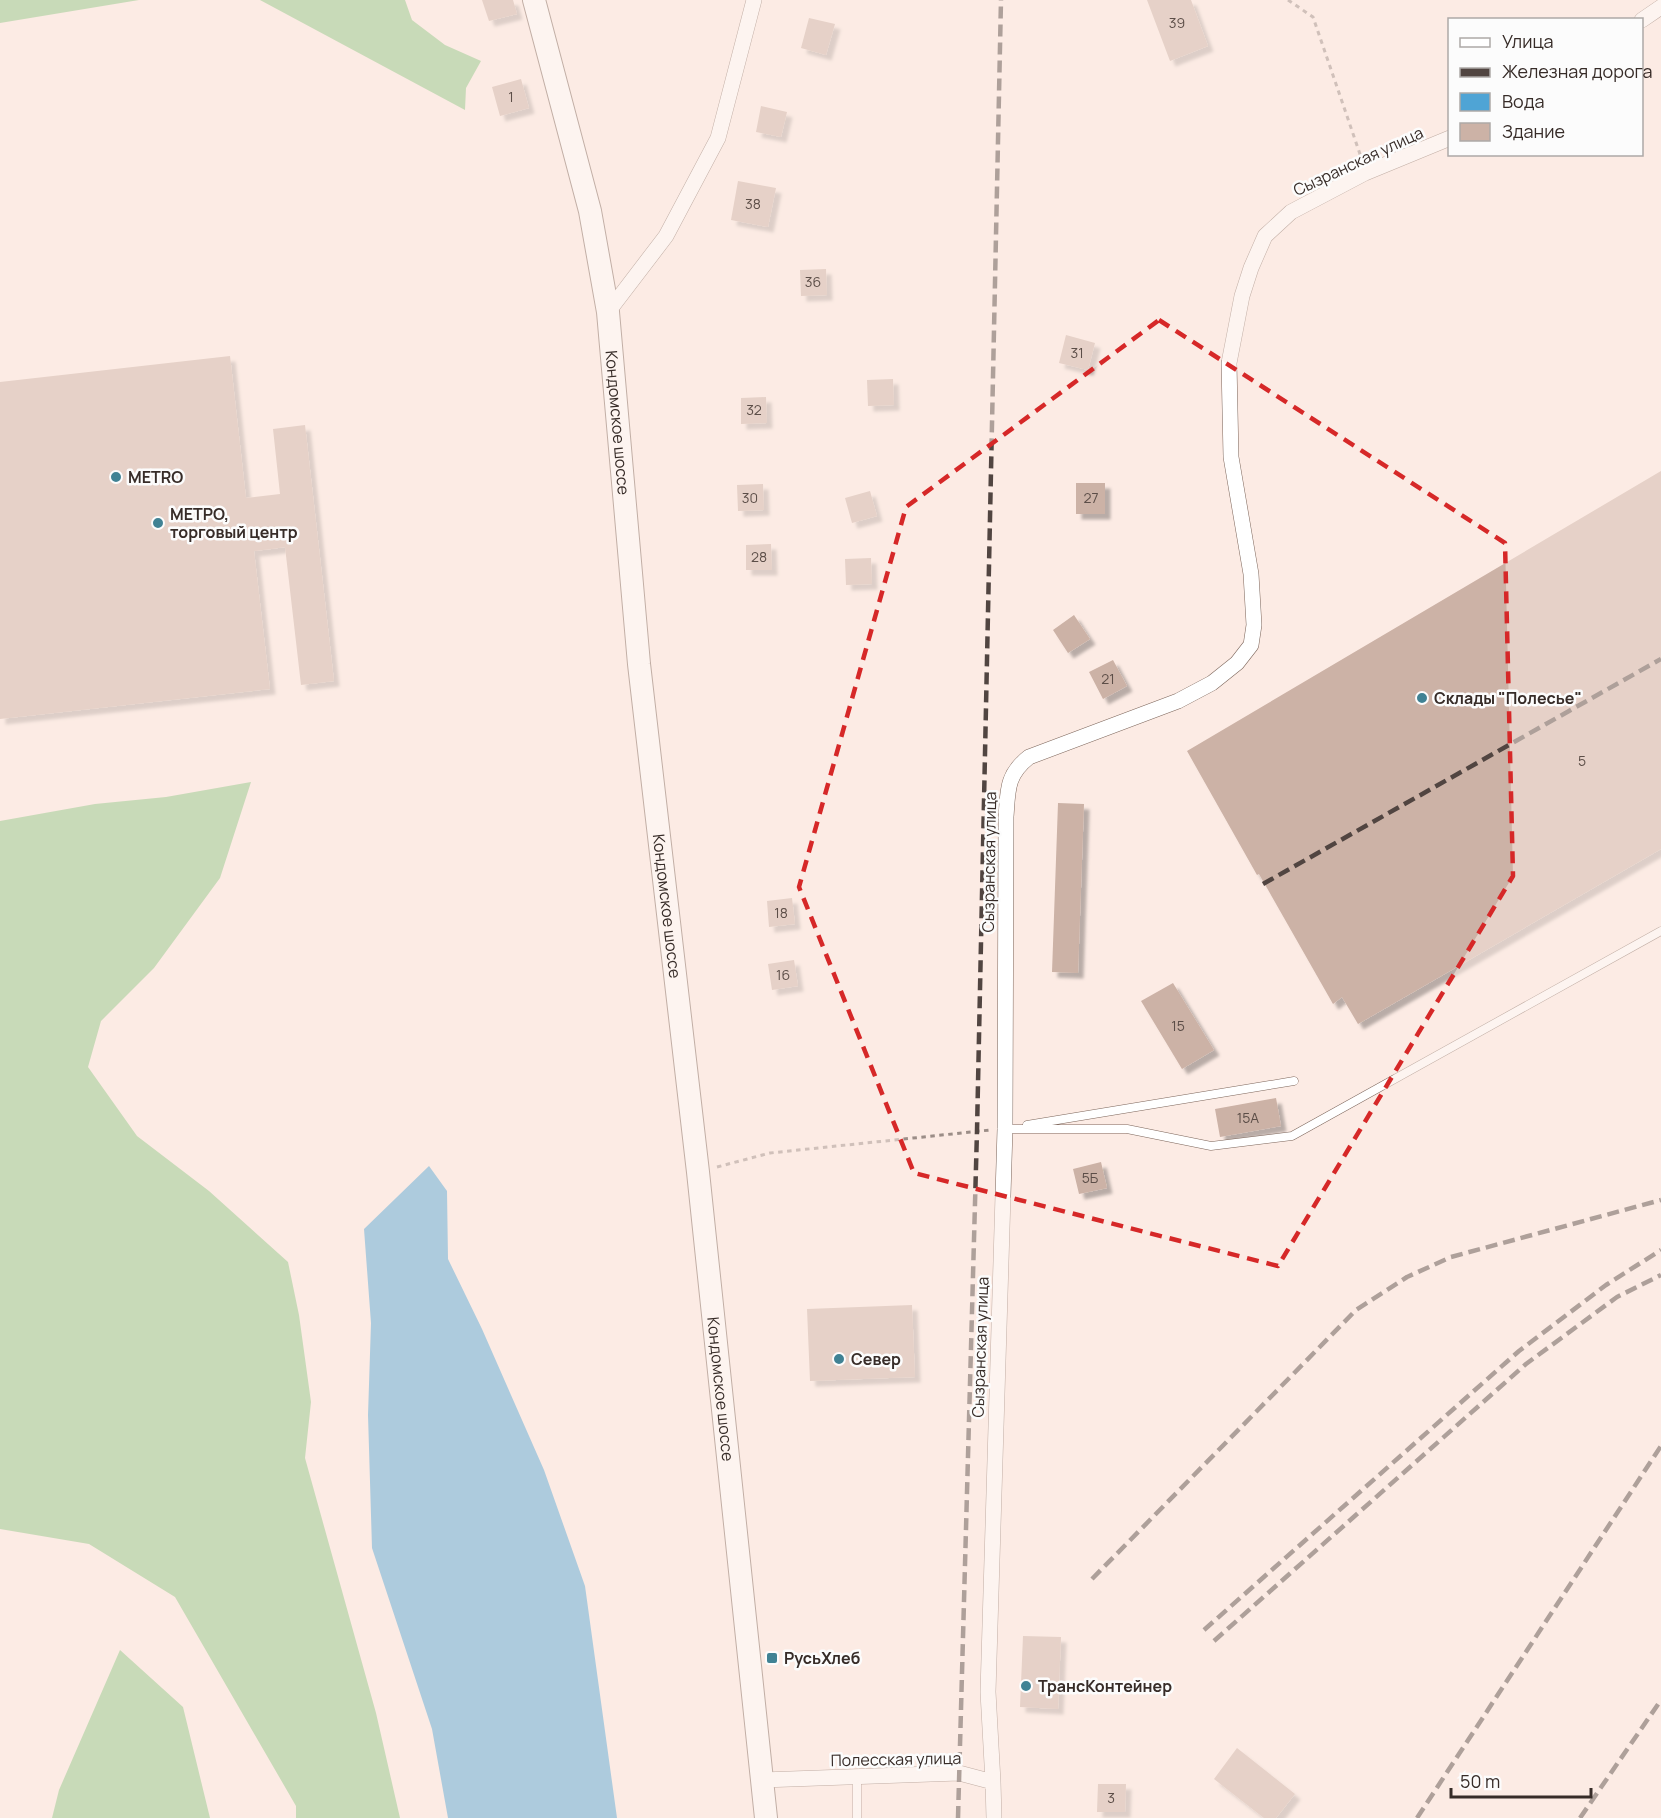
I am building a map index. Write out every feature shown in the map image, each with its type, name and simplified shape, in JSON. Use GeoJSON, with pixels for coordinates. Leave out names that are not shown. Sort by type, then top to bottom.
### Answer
{"type":"FeatureCollection","features":[{"type":"Feature","properties":{"kind":"street","name":"Кондомское шоссе"},"geometry":{"type":"LineString","coordinates":[[534,0],[590,211],[608,312],[639,664],[698,1172],[766,1818]]}},
{"type":"Feature","properties":{"kind":"street"},"geometry":{"type":"LineString","coordinates":[[608,312],[666,236],[718,138],[754,0]]}},
{"type":"Feature","properties":{"kind":"street"},"geometry":{"type":"LineString","coordinates":[[1643,19],[1661,7]]}},
{"type":"Feature","properties":{"kind":"street","name":"Сызранская улица"},"geometry":{"type":"LineString","coordinates":[[993,1782],[987,1692],[1005,1129],[1008,785],[1018,765],[1029,758],[1179,702],[1212,683],[1238,663],[1251,645],[1254,625],[1251,574],[1231,457],[1229,363],[1242,296],[1251,268],[1265,236],[1291,212],[1365,173],[1448,138]]}},
{"type":"Feature","properties":{"kind":"street","name":"Полесская улица"},"geometry":{"type":"LineString","coordinates":[[762,1780],[959,1773],[993,1782]]}},
{"type":"Feature","properties":{"kind":"street"},"geometry":{"type":"LineString","coordinates":[[993,1782],[994,1818]]}},
{"type":"Feature","properties":{"kind":"lane"},"geometry":{"type":"LineString","coordinates":[[1005,1129],[1127,1129],[1210,1146],[1292,1136],[1661,931]]}},
{"type":"Feature","properties":{"kind":"lane"},"geometry":{"type":"LineString","coordinates":[[1005,1129],[1294,1080]]}},
{"type":"Feature","properties":{"kind":"lane"},"geometry":{"type":"LineString","coordinates":[[857,1777],[857,1818]]}},
{"type":"Feature","properties":{"kind":"path"},"geometry":{"type":"LineString","coordinates":[[1288,0],[1313,17],[1357,143],[1365,173]]}},
{"type":"Feature","properties":{"kind":"path"},"geometry":{"type":"LineString","coordinates":[[698,1172],[770,1154],[1005,1129]]}},
{"type":"Feature","properties":{"kind":"highlighted area"},"geometry":{"type":"Polygon","coordinates":[[[1159,320],[1505,543],[1513,876],[1278,1266],[914,1173],[799,887],[906,507],[1159,320]]]}},
{"type":"Feature","properties":{"kind":"green space"},"geometry":{"type":"Polygon","coordinates":[[[0,0],[139,0],[0,23],[0,0]]]}},
{"type":"Feature","properties":{"kind":"green space"},"geometry":{"type":"Polygon","coordinates":[[[260,0],[405,0],[412,20],[445,45],[481,61],[466,88],[465,110],[260,0]]]}},
{"type":"Feature","properties":{"kind":"green space"},"geometry":{"type":"Polygon","coordinates":[[[251,782],[220,878],[154,968],[101,1021],[88,1067],[137,1136],[209,1191],[288,1262],[299,1315],[311,1402],[305,1458],[376,1713],[400,1818],[296,1818],[296,1806],[175,1597],[89,1544],[0,1529],[0,821],[95,804],[166,797],[251,782]]]}},
{"type":"Feature","properties":{"kind":"green space"},"geometry":{"type":"Polygon","coordinates":[[[120,1650],[183,1707],[210,1818],[52,1818],[59,1790],[120,1650]]]}},
{"type":"Feature","properties":{"kind":"water"},"geometry":{"type":"Polygon","coordinates":[[[429,1166],[447,1191],[448,1259],[482,1329],[544,1470],[585,1586],[617,1818],[448,1818],[432,1729],[372,1548],[368,1415],[371,1323],[364,1229],[429,1166]]]}},
{"type":"Feature","properties":{"kind":"building"},"geometry":{"type":"Polygon","coordinates":[[[482,0],[513,0],[517,14],[489,21],[482,0]]]}},
{"type":"Feature","properties":{"kind":"building"},"geometry":{"type":"Polygon","coordinates":[[[1147,0],[1191,0],[1208,46],[1170,61],[1147,0]]]}},
{"type":"Feature","properties":{"kind":"building"},"geometry":{"type":"Polygon","coordinates":[[[809,18],[835,24],[826,55],[801,48],[809,18]]]}},
{"type":"Feature","properties":{"kind":"building"},"geometry":{"type":"Polygon","coordinates":[[[521,79],[529,108],[500,116],[492,87],[521,79]]]}},
{"type":"Feature","properties":{"kind":"building"},"geometry":{"type":"Polygon","coordinates":[[[761,106],[787,112],[781,137],[756,132],[761,106]]]}},
{"type":"Feature","properties":{"kind":"building"},"geometry":{"type":"Polygon","coordinates":[[[738,181],[776,188],[768,227],[731,220],[738,181]]]}},
{"type":"Feature","properties":{"kind":"building"},"geometry":{"type":"Polygon","coordinates":[[[826,269],[827,295],[801,296],[800,270],[826,269]]]}},
{"type":"Feature","properties":{"kind":"building"},"geometry":{"type":"Polygon","coordinates":[[[1066,335],[1095,343],[1088,370],[1059,363],[1066,335]]]}},
{"type":"Feature","properties":{"kind":"building","name":"МЕТРО, торговый центр"},"geometry":{"type":"Polygon","coordinates":[[[230,356],[246,498],[280,494],[273,429],[305,425],[334,681],[301,685],[285,547],[254,551],[270,689],[0,719],[0,382],[230,356]]]}},
{"type":"Feature","properties":{"kind":"building"},"geometry":{"type":"Polygon","coordinates":[[[893,379],[894,405],[868,406],[867,380],[893,379]]]}},
{"type":"Feature","properties":{"kind":"building"},"geometry":{"type":"Polygon","coordinates":[[[766,397],[767,423],[741,424],[741,398],[766,397]]]}},
{"type":"Feature","properties":{"kind":"building"},"geometry":{"type":"Polygon","coordinates":[[[1661,471],[1661,849],[1358,1024],[1342,997],[1333,1004],[1187,751],[1661,471]]]}},
{"type":"Feature","properties":{"kind":"building"},"geometry":{"type":"Polygon","coordinates":[[[1076,483],[1105,483],[1105,514],[1076,514],[1076,483]]]}},
{"type":"Feature","properties":{"kind":"building"},"geometry":{"type":"Polygon","coordinates":[[[763,484],[764,510],[738,511],[737,485],[763,484]]]}},
{"type":"Feature","properties":{"kind":"building"},"geometry":{"type":"Polygon","coordinates":[[[870,491],[877,516],[852,523],[845,498],[870,491]]]}},
{"type":"Feature","properties":{"kind":"building"},"geometry":{"type":"Polygon","coordinates":[[[771,544],[772,570],[746,570],[746,545],[771,544]]]}},
{"type":"Feature","properties":{"kind":"building"},"geometry":{"type":"Polygon","coordinates":[[[871,558],[872,584],[846,585],[845,559],[871,558]]]}},
{"type":"Feature","properties":{"kind":"building"},"geometry":{"type":"Polygon","coordinates":[[[1074,615],[1090,639],[1068,653],[1053,630],[1074,615]]]}},
{"type":"Feature","properties":{"kind":"building"},"geometry":{"type":"Polygon","coordinates":[[[1113,660],[1127,686],[1103,699],[1089,672],[1113,660]]]}},
{"type":"Feature","properties":{"kind":"building"},"geometry":{"type":"Polygon","coordinates":[[[1058,803],[1084,804],[1078,973],[1052,972],[1058,803]]]}},
{"type":"Feature","properties":{"kind":"building"},"geometry":{"type":"Polygon","coordinates":[[[792,898],[795,924],[769,927],[767,901],[792,898]]]}},
{"type":"Feature","properties":{"kind":"building"},"geometry":{"type":"Polygon","coordinates":[[[794,960],[798,986],[772,990],[768,964],[794,960]]]}},
{"type":"Feature","properties":{"kind":"building"},"geometry":{"type":"Polygon","coordinates":[[[1173,983],[1214,1050],[1182,1069],[1141,1001],[1173,983]]]}},
{"type":"Feature","properties":{"kind":"building"},"geometry":{"type":"Polygon","coordinates":[[[1276,1098],[1281,1126],[1220,1137],[1215,1109],[1276,1098]]]}},
{"type":"Feature","properties":{"kind":"building"},"geometry":{"type":"Polygon","coordinates":[[[1101,1162],[1107,1188],[1079,1194],[1073,1169],[1101,1162]]]}},
{"type":"Feature","properties":{"kind":"building"},"geometry":{"type":"Polygon","coordinates":[[[912,1305],[915,1377],[810,1381],[807,1309],[912,1305]]]}},
{"type":"Feature","properties":{"kind":"building"},"geometry":{"type":"Polygon","coordinates":[[[1023,1636],[1061,1637],[1058,1709],[1020,1707],[1023,1636]]]}},
{"type":"Feature","properties":{"kind":"building"},"geometry":{"type":"Polygon","coordinates":[[[1237,1748],[1295,1794],[1276,1818],[1264,1818],[1214,1779],[1237,1748]]]}},
{"type":"Feature","properties":{"kind":"building"},"geometry":{"type":"Polygon","coordinates":[[[1098,1784],[1126,1784],[1125,1812],[1097,1812],[1098,1784]]]}},
{"type":"Feature","properties":{"kind":"railway"},"geometry":{"type":"LineString","coordinates":[[958,1818],[977,1131],[1001,0]]}},
{"type":"Feature","properties":{"kind":"railway"},"geometry":{"type":"LineString","coordinates":[[1263,884],[1661,659]]}},
{"type":"Feature","properties":{"kind":"railway"},"geometry":{"type":"LineString","coordinates":[[1092,1579],[1356,1310],[1407,1277],[1451,1257],[1661,1200]]}},
{"type":"Feature","properties":{"kind":"railway"},"geometry":{"type":"LineString","coordinates":[[1204,1630],[1519,1351],[1606,1285],[1661,1250]]}},
{"type":"Feature","properties":{"kind":"railway"},"geometry":{"type":"LineString","coordinates":[[1214,1641],[1526,1364],[1617,1297],[1661,1275]]}},
{"type":"Feature","properties":{"kind":"railway"},"geometry":{"type":"LineString","coordinates":[[1417,1818],[1661,1446]]}},
{"type":"Feature","properties":{"kind":"railway"},"geometry":{"type":"LineString","coordinates":[[1580,1818],[1661,1700]]}},
{"type":"Feature","properties":{"kind":"place","name":"METRO"},"geometry":{"type":"Point","coordinates":[116,477]}},
{"type":"Feature","properties":{"kind":"place","name":"МЕТРО, торговый центр"},"geometry":{"type":"Point","coordinates":[158,523]}},
{"type":"Feature","properties":{"kind":"place","name":"Склады \"Полесье\""},"geometry":{"type":"Point","coordinates":[1422,698]}},
{"type":"Feature","properties":{"kind":"place","name":"Север"},"geometry":{"type":"Point","coordinates":[839,1359]}},
{"type":"Feature","properties":{"kind":"place","name":"РусьХлеб"},"geometry":{"type":"Point","coordinates":[772,1658]}},
{"type":"Feature","properties":{"kind":"place","name":"ТрансКонтейнер"},"geometry":{"type":"Point","coordinates":[1026,1686]}}]}
